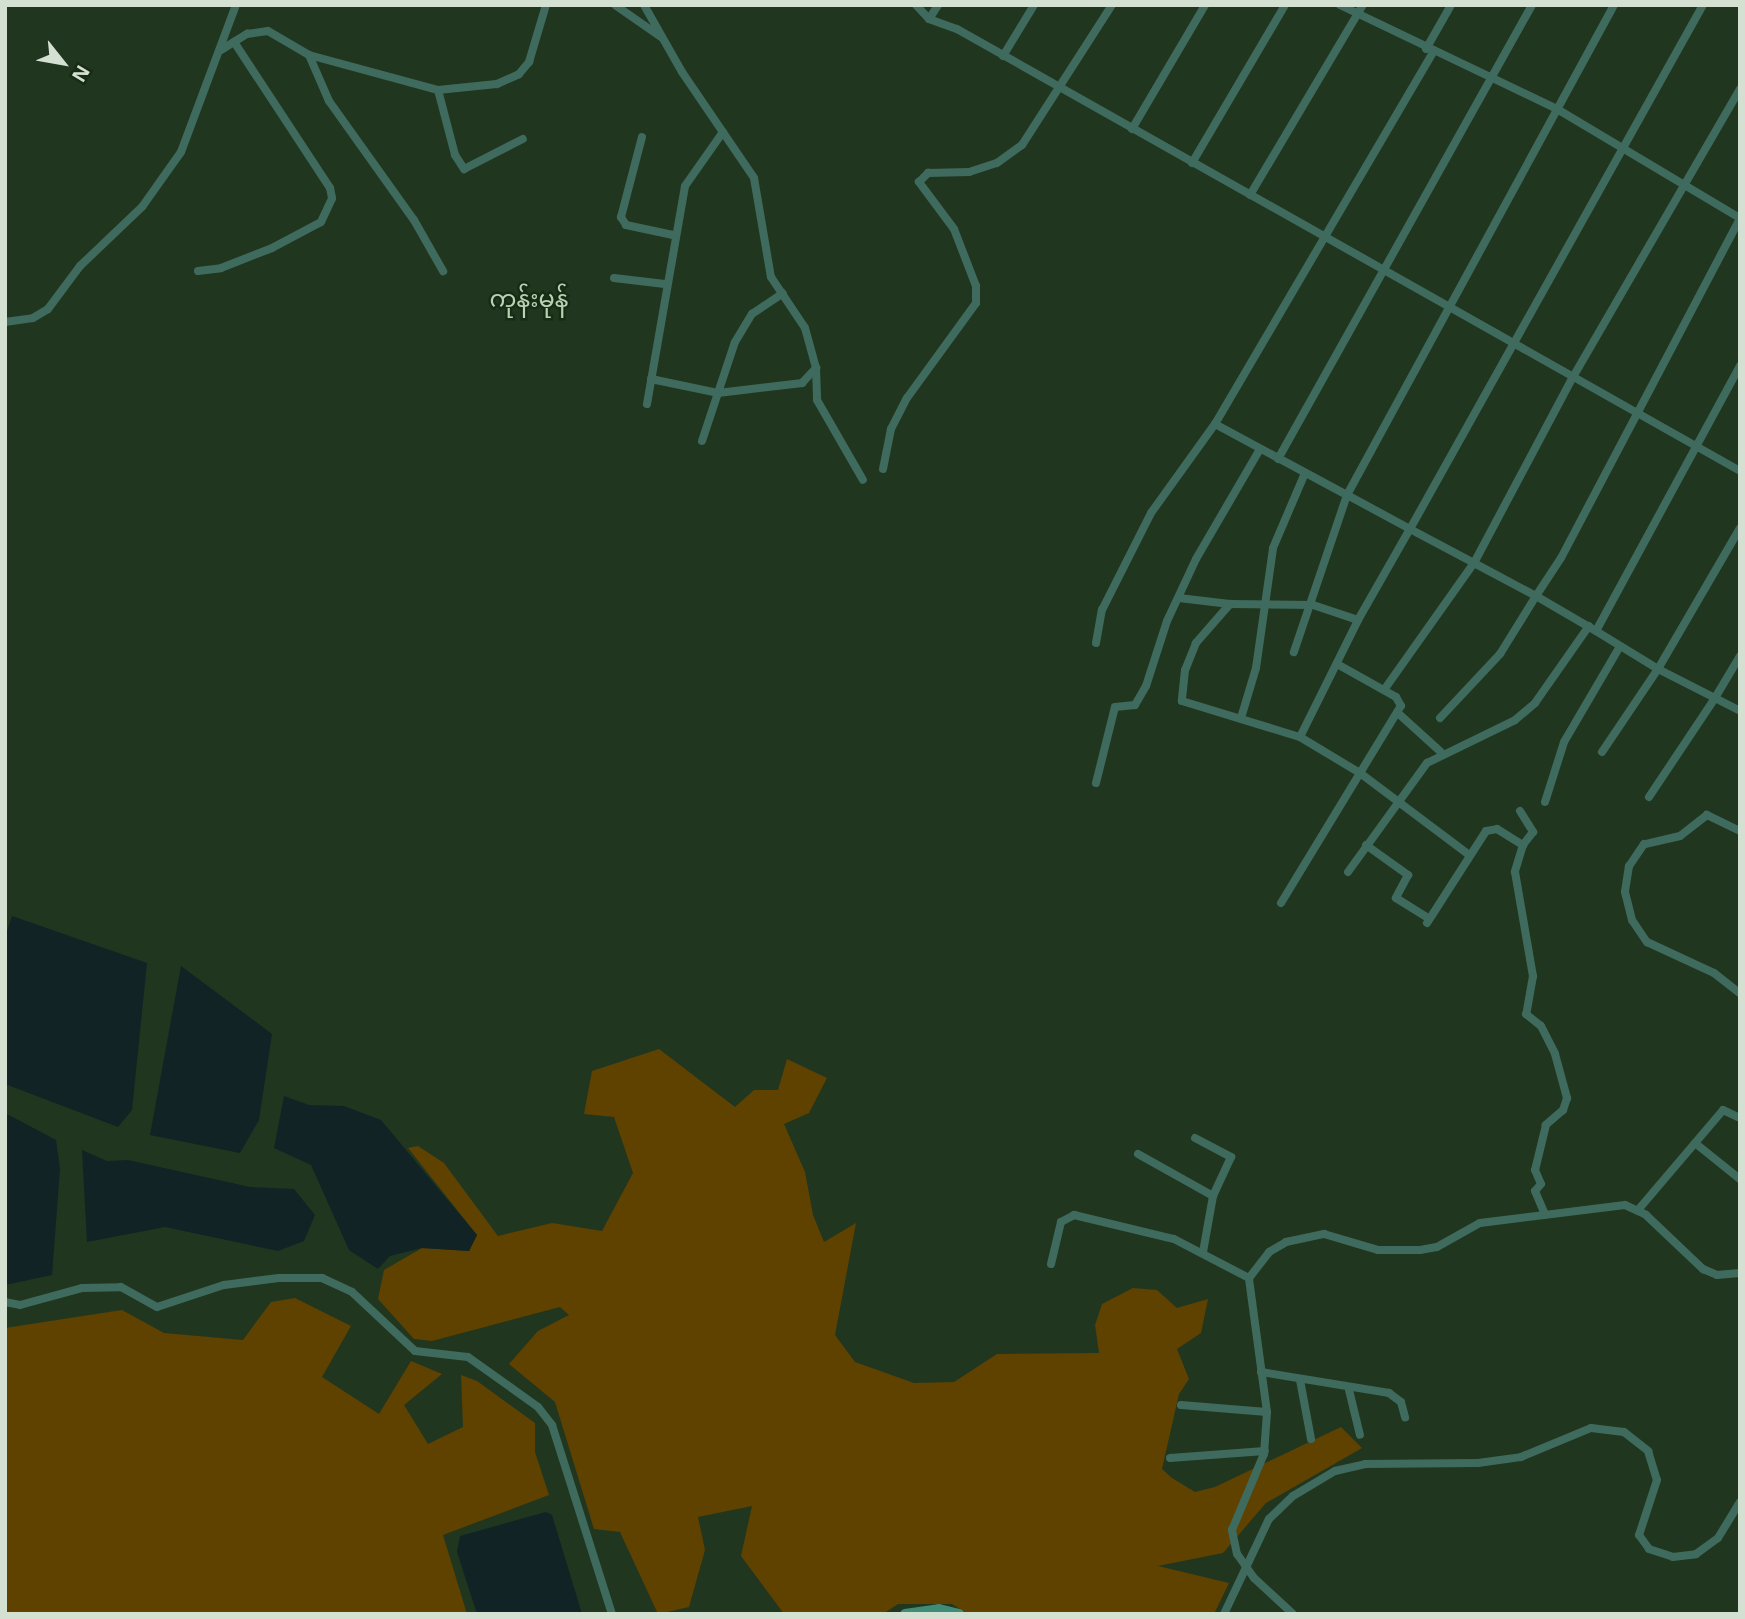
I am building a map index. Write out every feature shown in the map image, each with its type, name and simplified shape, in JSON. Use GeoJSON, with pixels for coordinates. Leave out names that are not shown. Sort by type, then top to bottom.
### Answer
{"type":"FeatureCollection","features":[{"type":"Feature","properties":{"kind":"main road"},"geometry":{"type":"LineString","coordinates":[[905,1614],[939,1609],[960,1614]]}},
{"type":"Feature","properties":{"kind":"street"},"geometry":{"type":"LineString","coordinates":[[5,322],[33,318],[48,309],[80,266],[142,207],[181,152],[236,5]]}},
{"type":"Feature","properties":{"kind":"street"},"geometry":{"type":"LineString","coordinates":[[221,50],[247,34],[268,31],[309,55],[438,90],[497,83],[519,74],[529,62],[546,5]]}},
{"type":"Feature","properties":{"kind":"street"},"geometry":{"type":"LineString","coordinates":[[615,5],[663,38]]}},
{"type":"Feature","properties":{"kind":"street"},"geometry":{"type":"LineString","coordinates":[[644,5],[754,178],[769,266],[805,328],[816,368],[817,400],[863,480]]}},
{"type":"Feature","properties":{"kind":"street"},"geometry":{"type":"LineString","coordinates":[[916,5],[929,19],[957,29],[1740,471]]}},
{"type":"Feature","properties":{"kind":"street"},"geometry":{"type":"LineString","coordinates":[[929,19],[938,5]]}},
{"type":"Feature","properties":{"kind":"street"},"geometry":{"type":"LineString","coordinates":[[1003,56],[1034,5]]}},
{"type":"Feature","properties":{"kind":"street"},"geometry":{"type":"LineString","coordinates":[[883,469],[891,429],[907,398],[975,303],[976,286],[954,229],[919,182],[928,173],[969,172],[1006,158],[1041,121],[1112,5]]}},
{"type":"Feature","properties":{"kind":"street"},"geometry":{"type":"LineString","coordinates":[[1132,129],[1205,5]]}},
{"type":"Feature","properties":{"kind":"street"},"geometry":{"type":"LineString","coordinates":[[1192,163],[1285,5]]}},
{"type":"Feature","properties":{"kind":"street"},"geometry":{"type":"LineString","coordinates":[[1340,5],[1430,51],[1556,109],[1684,182],[1740,218],[1635,412],[1561,558],[1500,654],[1440,718]]}},
{"type":"Feature","properties":{"kind":"street"},"geometry":{"type":"LineString","coordinates":[[1250,195],[1363,5]]}},
{"type":"Feature","properties":{"kind":"street"},"geometry":{"type":"LineString","coordinates":[[1096,643],[1102,610],[1151,513],[1215,424],[1430,51],[1451,5]]}},
{"type":"Feature","properties":{"kind":"street"},"geometry":{"type":"LineString","coordinates":[[1278,460],[1532,5]]}},
{"type":"Feature","properties":{"kind":"street"},"geometry":{"type":"LineString","coordinates":[[1294,652],[1347,495],[1614,5]]}},
{"type":"Feature","properties":{"kind":"street"},"geometry":{"type":"LineString","coordinates":[[1300,737],[1338,664],[1357,620],[1410,529],[1511,341],[1703,5]]}},
{"type":"Feature","properties":{"kind":"street"},"geometry":{"type":"LineString","coordinates":[[198,271],[221,268],[272,248],[321,222],[332,198],[330,188],[234,42]]}},
{"type":"Feature","properties":{"kind":"street"},"geometry":{"type":"LineString","coordinates":[[309,55],[329,101],[414,220],[443,271]]}},
{"type":"Feature","properties":{"kind":"street"},"geometry":{"type":"LineString","coordinates":[[1384,690],[1475,563],[1573,377],[1740,89]]}},
{"type":"Feature","properties":{"kind":"street"},"geometry":{"type":"LineString","coordinates":[[438,90],[456,155],[464,169],[523,139]]}},
{"type":"Feature","properties":{"kind":"street"},"geometry":{"type":"LineString","coordinates":[[647,404],[673,235],[685,186],[723,132]]}},
{"type":"Feature","properties":{"kind":"street"},"geometry":{"type":"LineString","coordinates":[[642,137],[621,217],[626,225],[673,235]]}},
{"type":"Feature","properties":{"kind":"street"},"geometry":{"type":"LineString","coordinates":[[614,278],[665,284]]}},
{"type":"Feature","properties":{"kind":"street"},"geometry":{"type":"LineString","coordinates":[[702,441],[741,330],[752,314],[783,293]]}},
{"type":"Feature","properties":{"kind":"street"},"geometry":{"type":"LineString","coordinates":[[1348,872],[1397,800],[1427,763],[1442,753],[1515,720],[1535,703],[1592,629],[1740,366]]}},
{"type":"Feature","properties":{"kind":"street"},"geometry":{"type":"LineString","coordinates":[[651,379],[718,393],[802,383],[816,368]]}},
{"type":"Feature","properties":{"kind":"street"},"geometry":{"type":"LineString","coordinates":[[1215,424],[1536,596],[1658,668],[1740,711]]}},
{"type":"Feature","properties":{"kind":"street"},"geometry":{"type":"LineString","coordinates":[[1096,783],[1115,708],[1135,705],[1179,598],[1260,449]]}},
{"type":"Feature","properties":{"kind":"street"},"geometry":{"type":"LineString","coordinates":[[1241,718],[1256,668],[1262,604],[1273,548],[1305,474]]}},
{"type":"Feature","properties":{"kind":"street"},"geometry":{"type":"LineString","coordinates":[[1602,752],[1658,668],[1740,528]]}},
{"type":"Feature","properties":{"kind":"street"},"geometry":{"type":"LineString","coordinates":[[1179,598],[1230,604],[1312,605],[1357,620]]}},
{"type":"Feature","properties":{"kind":"street"},"geometry":{"type":"LineString","coordinates":[[1230,604],[1196,643],[1180,695],[1187,705],[1241,718],[1300,737],[1360,774],[1468,854]]}},
{"type":"Feature","properties":{"kind":"street"},"geometry":{"type":"LineString","coordinates":[[1545,802],[1564,742],[1620,646]]}},
{"type":"Feature","properties":{"kind":"street"},"geometry":{"type":"LineString","coordinates":[[1649,797],[1716,698],[1740,656]]}},
{"type":"Feature","properties":{"kind":"street"},"geometry":{"type":"LineString","coordinates":[[1281,903],[1399,714],[1400,700],[1338,664]]}},
{"type":"Feature","properties":{"kind":"street"},"geometry":{"type":"LineString","coordinates":[[1399,714],[1442,753]]}},
{"type":"Feature","properties":{"kind":"street"},"geometry":{"type":"LineString","coordinates":[[1520,811],[1533,832],[1523,845],[1515,872],[1533,976],[1527,1014],[1541,1026],[1555,1054],[1567,1098],[1563,1110],[1546,1125],[1535,1170],[1541,1184],[1535,1191],[1545,1216]]}},
{"type":"Feature","properties":{"kind":"street"},"geometry":{"type":"LineString","coordinates":[[1740,831],[1707,815],[1680,836],[1644,844],[1629,866],[1625,892],[1632,920],[1647,942],[1714,974],[1740,993]]}},
{"type":"Feature","properties":{"kind":"street"},"geometry":{"type":"LineString","coordinates":[[1366,845],[1408,875],[1396,898],[1428,921],[1468,854],[1491,828],[1523,845]]}},
{"type":"Feature","properties":{"kind":"street"},"geometry":{"type":"LineString","coordinates":[[1638,1210],[1723,1110],[1740,1118]]}},
{"type":"Feature","properties":{"kind":"street"},"geometry":{"type":"LineString","coordinates":[[1195,1138],[1231,1157],[1213,1196],[1203,1252]]}},
{"type":"Feature","properties":{"kind":"street"},"geometry":{"type":"LineString","coordinates":[[1695,1143],[1740,1179]]}},
{"type":"Feature","properties":{"kind":"street"},"geometry":{"type":"LineString","coordinates":[[1138,1154],[1213,1196]]}},
{"type":"Feature","properties":{"kind":"street"},"geometry":{"type":"LineString","coordinates":[[1293,1614],[1264,1590],[1237,1554],[1233,1521],[1265,1451],[1268,1412],[1249,1278],[1269,1252],[1324,1234],[1378,1250],[1420,1250],[1437,1247],[1480,1223],[1625,1205],[1638,1210],[1703,1269],[1717,1275],[1740,1273]]}},
{"type":"Feature","properties":{"kind":"street"},"geometry":{"type":"LineString","coordinates":[[1051,1264],[1061,1222],[1067,1215],[1147,1231],[1203,1252],[1249,1278]]}},
{"type":"Feature","properties":{"kind":"street"},"geometry":{"type":"LineString","coordinates":[[5,1302],[20,1305],[82,1288],[121,1287],[158,1307],[224,1285],[279,1278],[322,1278],[352,1292],[415,1351],[468,1357],[538,1407],[552,1425],[612,1614]]}},
{"type":"Feature","properties":{"kind":"street"},"geometry":{"type":"LineString","coordinates":[[1261,1372],[1349,1390],[1395,1395],[1405,1418]]}},
{"type":"Feature","properties":{"kind":"street"},"geometry":{"type":"LineString","coordinates":[[1300,1380],[1311,1439]]}},
{"type":"Feature","properties":{"kind":"street"},"geometry":{"type":"LineString","coordinates":[[1349,1390],[1360,1435]]}},
{"type":"Feature","properties":{"kind":"street"},"geometry":{"type":"LineString","coordinates":[[1181,1405],[1268,1412]]}},
{"type":"Feature","properties":{"kind":"street"},"geometry":{"type":"LineString","coordinates":[[1224,1614],[1269,1519],[1293,1496],[1335,1471],[1365,1464],[1478,1463],[1521,1457],[1591,1428],[1624,1432],[1648,1451],[1657,1480],[1639,1535],[1649,1549],[1673,1557],[1696,1554],[1718,1538],[1740,1503]]}},
{"type":"Feature","properties":{"kind":"street"},"geometry":{"type":"LineString","coordinates":[[1170,1458],[1265,1451]]}},
{"type":"Feature","properties":{"kind":"shaded area"},"geometry":{"type":"Polygon","coordinates":[[[12,916],[147,963],[132,1110],[118,1127],[5,1084],[5,937],[12,916]]]}},
{"type":"Feature","properties":{"kind":"shaded area"},"geometry":{"type":"Polygon","coordinates":[[[181,966],[272,1034],[259,1120],[240,1153],[150,1135],[181,966]]]}},
{"type":"Feature","properties":{"kind":"shaded area"},"geometry":{"type":"Polygon","coordinates":[[[659,1049],[735,1107],[754,1090],[778,1090],[787,1059],[827,1078],[809,1113],[784,1124],[805,1172],[813,1215],[824,1242],[856,1223],[835,1335],[855,1362],[914,1383],[954,1382],[997,1354],[1099,1353],[1095,1325],[1102,1304],[1133,1288],[1157,1290],[1177,1308],[1208,1299],[1201,1333],[1177,1349],[1189,1379],[1179,1394],[1162,1469],[1172,1478],[1195,1492],[1215,1487],[1341,1427],[1362,1448],[1266,1503],[1223,1553],[1158,1566],[1229,1583],[1214,1614],[968,1614],[952,1604],[898,1604],[883,1614],[784,1614],[741,1556],[752,1506],[698,1517],[705,1550],[689,1607],[658,1614],[620,1532],[594,1529],[555,1402],[509,1364],[538,1331],[569,1315],[560,1307],[432,1341],[414,1339],[378,1299],[384,1270],[422,1248],[469,1251],[477,1235],[408,1148],[418,1146],[444,1163],[498,1236],[552,1223],[602,1231],[633,1173],[614,1117],[584,1114],[592,1071],[659,1049]]]}},
{"type":"Feature","properties":{"kind":"shaded area"},"geometry":{"type":"Polygon","coordinates":[[[284,1096],[309,1105],[344,1106],[381,1120],[477,1235],[469,1251],[422,1248],[390,1256],[378,1269],[349,1250],[311,1165],[274,1148],[284,1096]]]}},
{"type":"Feature","properties":{"kind":"shaded area"},"geometry":{"type":"Polygon","coordinates":[[[5,1113],[56,1140],[60,1169],[52,1275],[5,1285],[5,1113]]]}},
{"type":"Feature","properties":{"kind":"shaded area"},"geometry":{"type":"Polygon","coordinates":[[[82,1150],[107,1161],[128,1160],[250,1187],[294,1189],[315,1215],[304,1241],[278,1251],[165,1227],[87,1242],[82,1150]]]}},
{"type":"Feature","properties":{"kind":"shaded area"},"geometry":{"type":"Polygon","coordinates":[[[295,1298],[351,1326],[322,1377],[379,1414],[411,1361],[442,1374],[404,1405],[428,1444],[463,1427],[461,1375],[477,1381],[535,1423],[535,1452],[549,1495],[443,1535],[467,1614],[5,1614],[5,1328],[122,1310],[164,1333],[243,1340],[271,1302],[295,1298]]]}},
{"type":"Feature","properties":{"kind":"shaded area"},"geometry":{"type":"Polygon","coordinates":[[[546,1512],[552,1515],[582,1614],[477,1614],[457,1552],[460,1536],[546,1512]]]}},
{"type":"Feature","properties":{"kind":"district","name":"ကုန်းမုန်"},"geometry":{"type":"Point","coordinates":[529,298]}}]}
